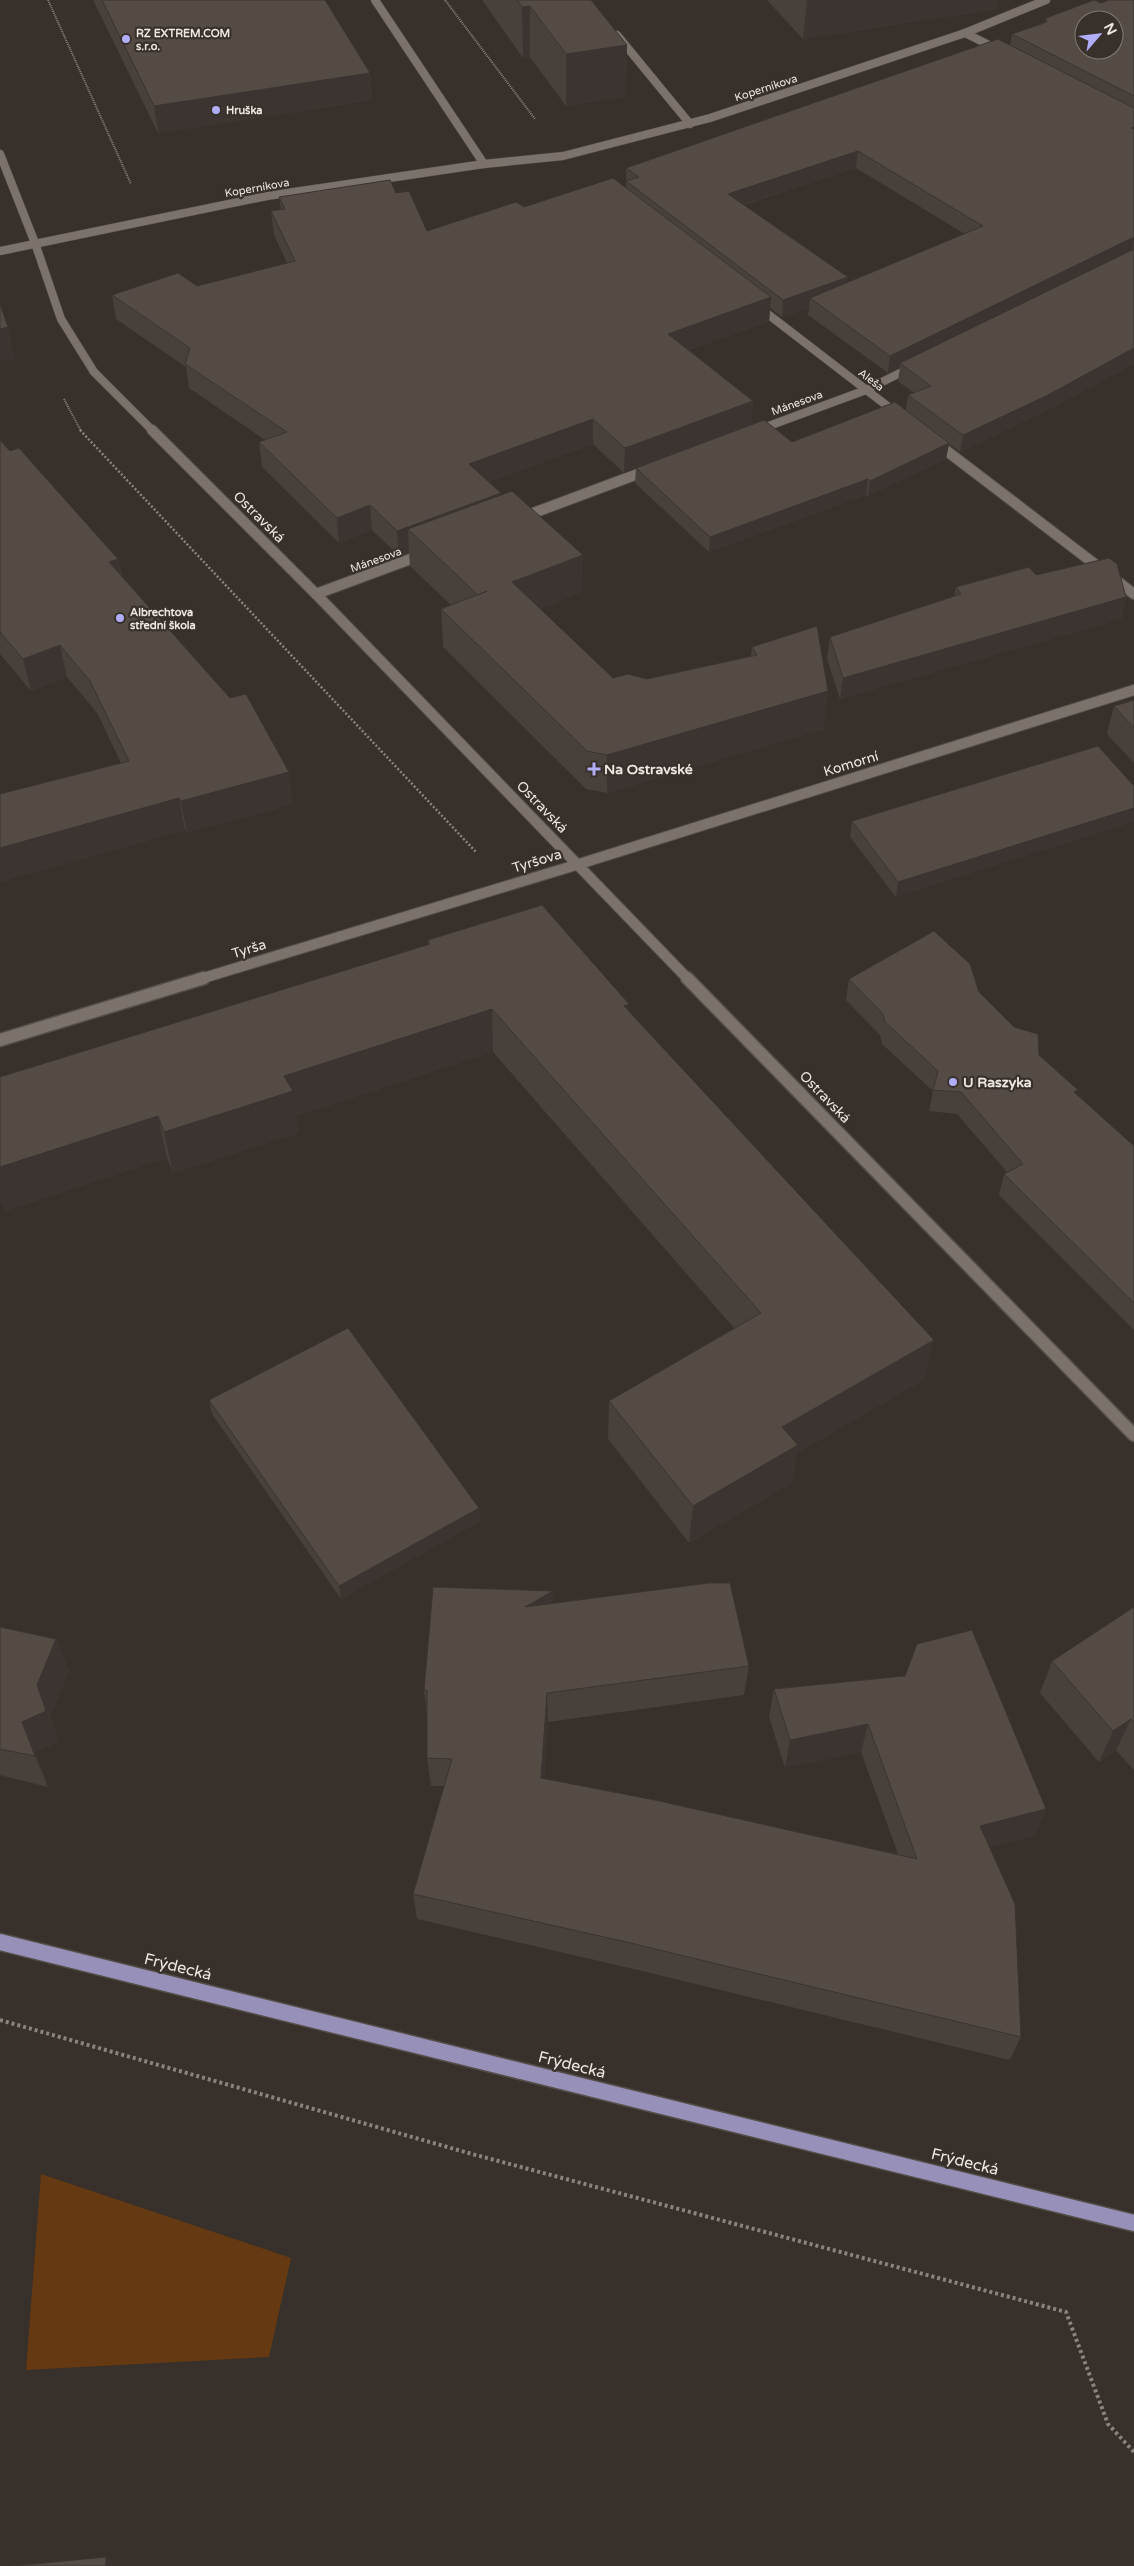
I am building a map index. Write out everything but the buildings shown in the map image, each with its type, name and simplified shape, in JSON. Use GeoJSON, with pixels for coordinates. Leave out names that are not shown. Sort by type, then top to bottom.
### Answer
{"type":"FeatureCollection","features":[{"type":"Feature","properties":{"kind":"main road","name":"Frýdecká"},"geometry":{"type":"LineString","coordinates":[[0,1942],[1134,2223]]}},
{"type":"Feature","properties":{"kind":"street"},"geometry":{"type":"LineString","coordinates":[[375,0],[484,164]]}},
{"type":"Feature","properties":{"kind":"street","name":"Koperníkova"},"geometry":{"type":"LineString","coordinates":[[0,251],[267,196],[484,164],[563,156],[690,124],[965,33],[1046,0]]}},
{"type":"Feature","properties":{"kind":"street"},"geometry":{"type":"LineString","coordinates":[[612,29],[690,124]]}},
{"type":"Feature","properties":{"kind":"street"},"geometry":{"type":"LineString","coordinates":[[965,33],[1007,55]]}},
{"type":"Feature","properties":{"kind":"street","name":"Ostravská"},"geometry":{"type":"LineString","coordinates":[[0,154],[35,243],[61,319],[94,372],[316,594],[576,865],[1134,1435]]}},
{"type":"Feature","properties":{"kind":"street","name":"Aleša"},"geometry":{"type":"LineString","coordinates":[[750,301],[905,420]]}},
{"type":"Feature","properties":{"kind":"street","name":"Mánesova"},"geometry":{"type":"LineString","coordinates":[[744,435],[866,390],[919,364]]}},
{"type":"Feature","properties":{"kind":"street"},"geometry":{"type":"LineString","coordinates":[[929,438],[1134,594]]}},
{"type":"Feature","properties":{"kind":"street"},"geometry":{"type":"LineString","coordinates":[[512,522],[661,466]]}},
{"type":"Feature","properties":{"kind":"street","name":"Mánesova"},"geometry":{"type":"LineString","coordinates":[[316,594],[437,549]]}},
{"type":"Feature","properties":{"kind":"street","name":"Komorní"},"geometry":{"type":"LineString","coordinates":[[576,865],[1134,690]]}},
{"type":"Feature","properties":{"kind":"street","name":"Tyršova"},"geometry":{"type":"LineString","coordinates":[[507,886],[576,865]]}},
{"type":"Feature","properties":{"kind":"street","name":"Tyrša"},"geometry":{"type":"LineString","coordinates":[[0,1040],[507,886]]}},
{"type":"Feature","properties":{"kind":"path"},"geometry":{"type":"LineString","coordinates":[[48,0],[147,220]]}},
{"type":"Feature","properties":{"kind":"path"},"geometry":{"type":"LineString","coordinates":[[445,0],[563,156]]}},
{"type":"Feature","properties":{"kind":"path"},"geometry":{"type":"LineString","coordinates":[[60,392],[82,433],[507,886]]}},
{"type":"Feature","properties":{"kind":"path"},"geometry":{"type":"LineString","coordinates":[[0,2020],[472,2154],[1066,2312],[1108,2424],[1134,2452]]}},
{"type":"Feature","properties":{"kind":"shaded area"},"geometry":{"type":"Polygon","coordinates":[[[41,2174],[291,2258],[269,2357],[26,2370],[41,2174]]]}},
{"type":"Feature","properties":{"kind":"place","name":"RZ EXTREM.COM s.r.o."},"geometry":{"type":"Point","coordinates":[126,39]}},
{"type":"Feature","properties":{"kind":"place","name":"Hruška"},"geometry":{"type":"Point","coordinates":[216,110]}},
{"type":"Feature","properties":{"kind":"place","name":"Albrechtova střední škola"},"geometry":{"type":"Point","coordinates":[120,618]}},
{"type":"Feature","properties":{"kind":"place","name":"Na Ostravské"},"geometry":{"type":"Point","coordinates":[594,769]}},
{"type":"Feature","properties":{"kind":"place","name":"U Raszyka"},"geometry":{"type":"Point","coordinates":[953,1082]}}]}
